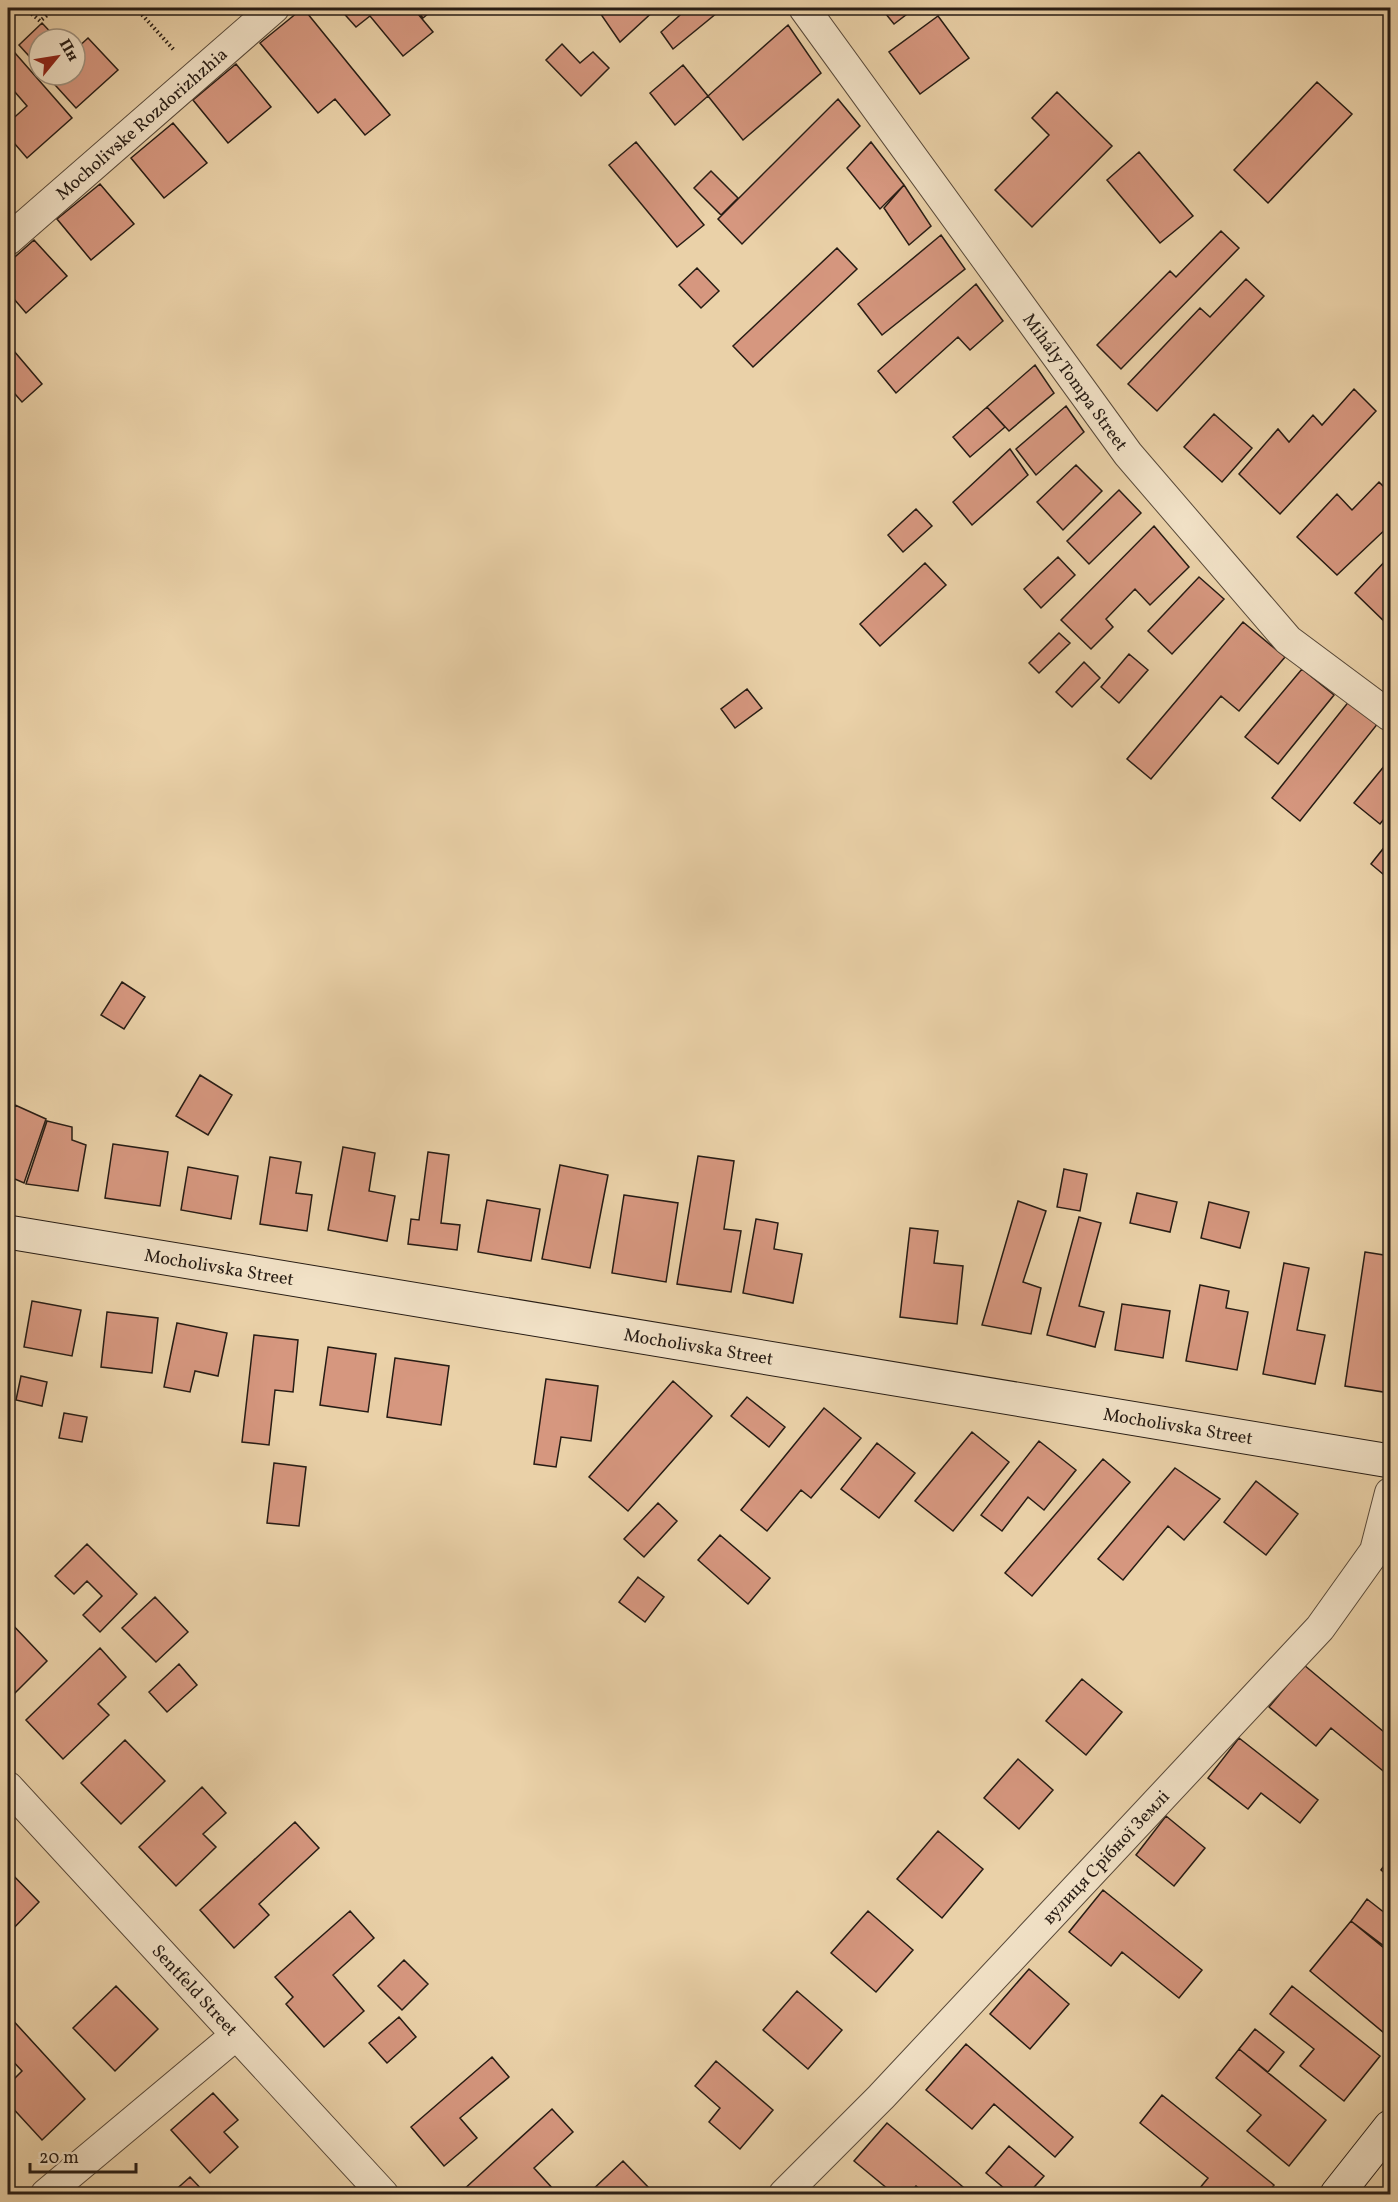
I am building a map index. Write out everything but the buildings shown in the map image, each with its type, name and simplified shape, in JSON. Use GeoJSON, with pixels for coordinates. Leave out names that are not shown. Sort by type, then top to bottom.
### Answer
{"type":"FeatureCollection","features":[{"type":"Feature","properties":{"kind":"main road","name":"Mocholivska Street"},"geometry":{"type":"LineString","coordinates":[[8,1232],[1390,1461]]}},
{"type":"Feature","properties":{"kind":"main road"},"geometry":{"type":"LineString","coordinates":[[1337,2194],[1389,2133]]}},
{"type":"Feature","properties":{"kind":"street","name":"Mocholivske Rozdorizhzhia"},"geometry":{"type":"LineString","coordinates":[[8,240],[274,8]]}},
{"type":"Feature","properties":{"kind":"street","name":"Mihály Tompa Street"},"geometry":{"type":"LineString","coordinates":[[804,8],[1128,454],[1288,640],[1390,717]]}},
{"type":"Feature","properties":{"kind":"street","name":"вулиця Срібної Землі"},"geometry":{"type":"LineString","coordinates":[[784,2194],[881,2097],[1320,1628],[1375,1551],[1390,1493]]}},
{"type":"Feature","properties":{"kind":"street","name":"Sentfeld Street"},"geometry":{"type":"LineString","coordinates":[[8,1786],[383,2194]]}},
{"type":"Feature","properties":{"kind":"street"},"geometry":{"type":"LineString","coordinates":[[46,2194],[236,2035]]}},
{"type":"Feature","properties":{"kind":"path"},"geometry":{"type":"LineString","coordinates":[[25,8],[40,21],[56,8]]}},
{"type":"Feature","properties":{"kind":"path"},"geometry":{"type":"LineString","coordinates":[[136,8],[197,75]]}}]}
